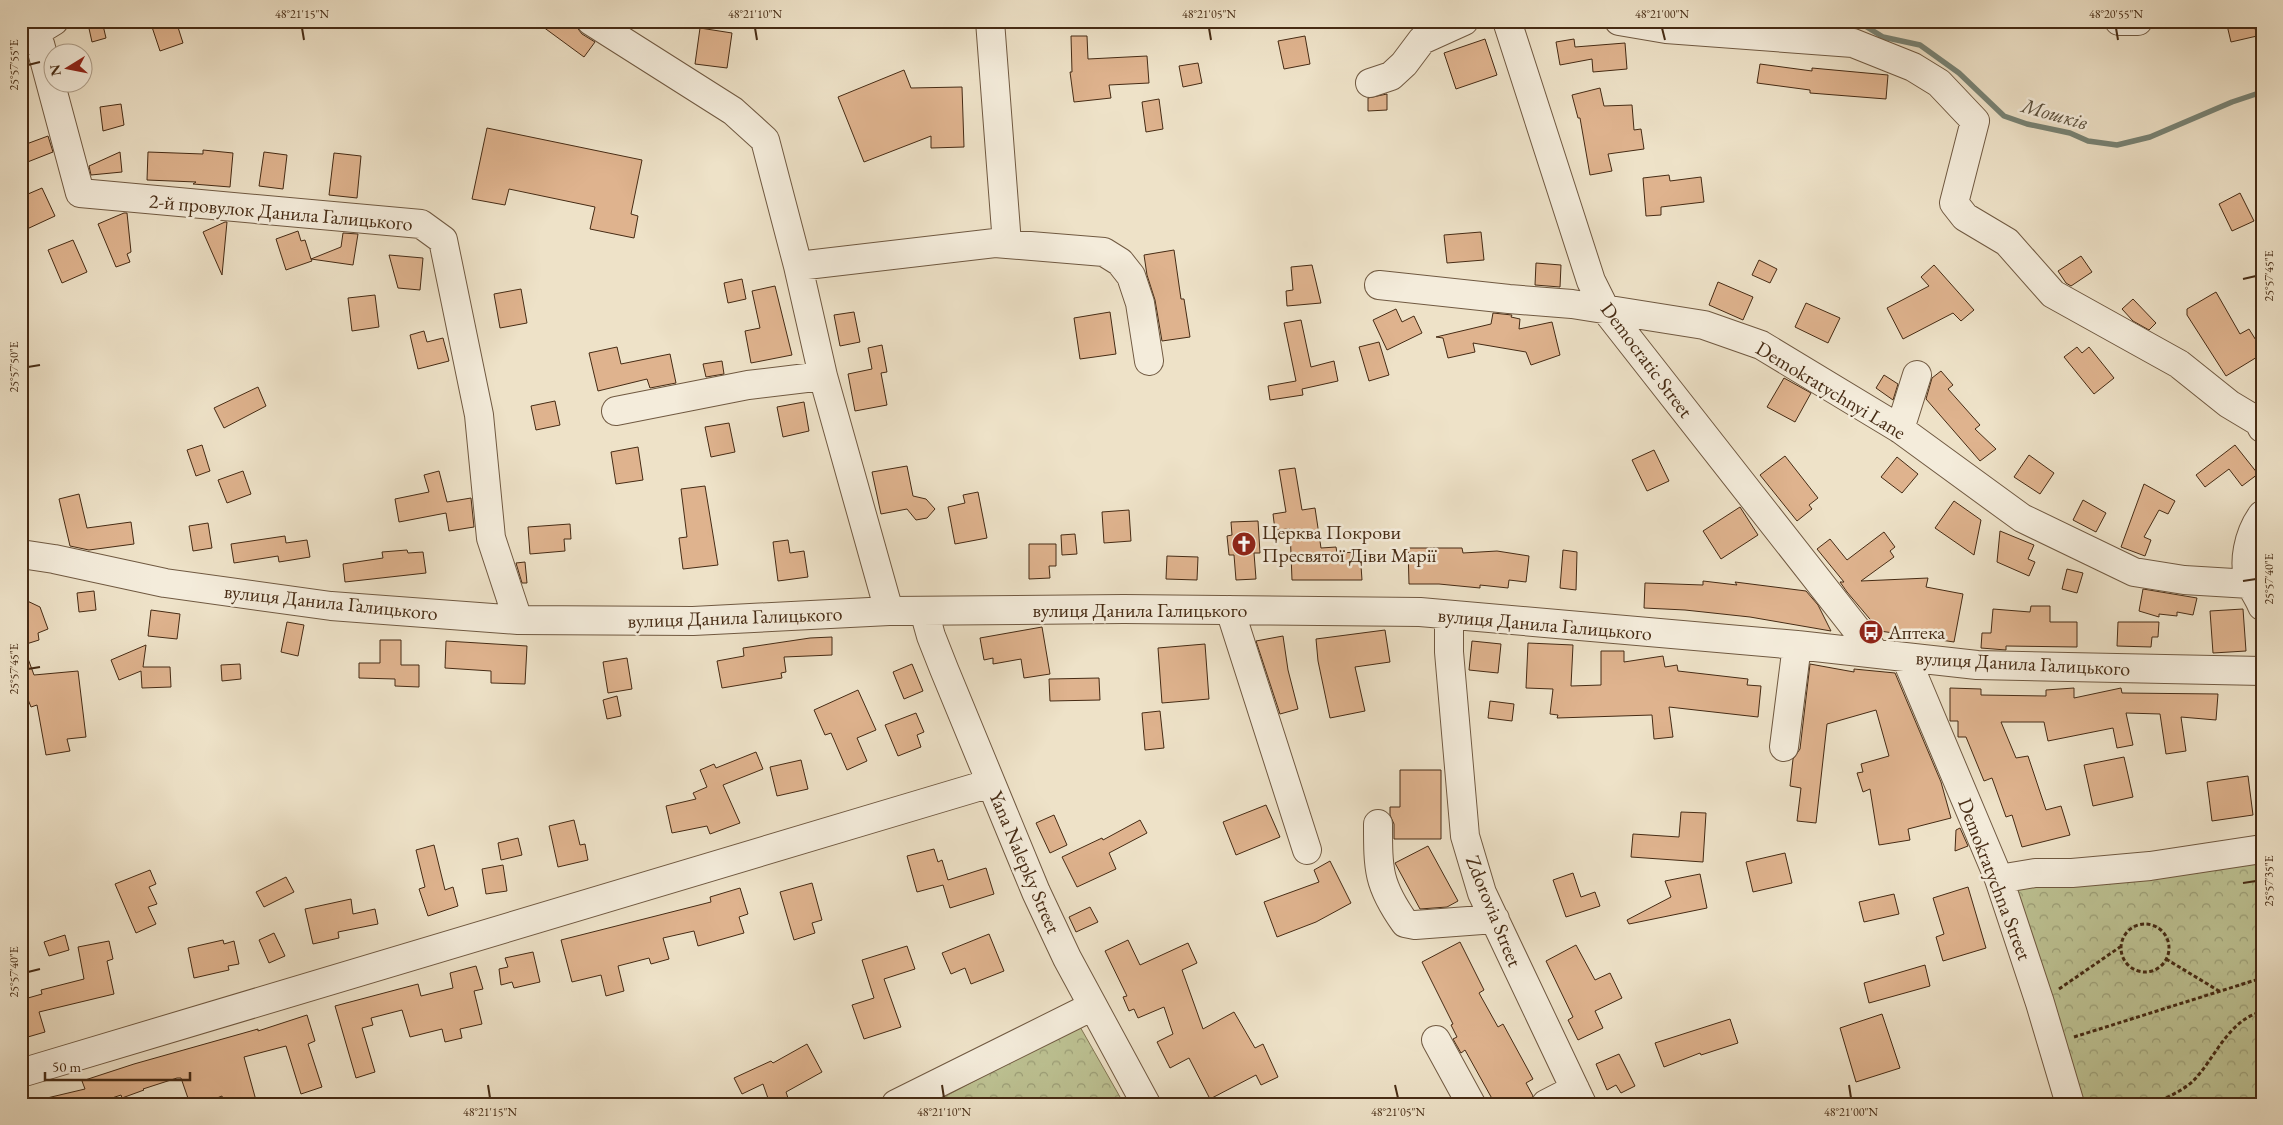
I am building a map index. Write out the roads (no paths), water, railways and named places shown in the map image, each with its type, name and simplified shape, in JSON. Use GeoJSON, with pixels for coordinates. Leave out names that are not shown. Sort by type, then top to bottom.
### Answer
{"type":"FeatureCollection","features":[{"type":"Feature","properties":{"kind":"street"},"geometry":{"type":"LineString","coordinates":[[24,39],[54,21]]}},
{"type":"Feature","properties":{"kind":"street"},"geometry":{"type":"LineString","coordinates":[[591,21],[733,111],[765,140],[798,266],[823,376],[889,611]]}},
{"type":"Feature","properties":{"kind":"street"},"geometry":{"type":"LineString","coordinates":[[990,21],[1007,244]]}},
{"type":"Feature","properties":{"kind":"street"},"geometry":{"type":"LineString","coordinates":[[1370,83],[1390,76],[1404,64],[1422,40],[1464,21]]}},
{"type":"Feature","properties":{"kind":"street","name":"Democratic Street"},"geometry":{"type":"LineString","coordinates":[[1506,21],[1590,281],[1605,309],[1875,653]]}},
{"type":"Feature","properties":{"kind":"street"},"geometry":{"type":"LineString","coordinates":[[1620,21],[1666,29],[1853,43],[1913,67],[1933,79],[1975,122],[1954,203],[1965,217],[2007,242],[2053,294],[2179,364],[2230,404],[2259,422],[2262,428]]}},
{"type":"Feature","properties":{"kind":"street"},"geometry":{"type":"LineString","coordinates":[[2119,21],[2138,21]]}},
{"type":"Feature","properties":{"kind":"street","name":"2-й провулок Данила Галицького"},"geometry":{"type":"LineString","coordinates":[[24,39],[40,44],[80,194],[420,224],[443,240],[479,415],[491,538],[518,620]]}},
{"type":"Feature","properties":{"kind":"street"},"geometry":{"type":"LineString","coordinates":[[798,266],[986,244],[1104,252],[1120,262],[1131,276],[1140,303],[1149,360]]}},
{"type":"Feature","properties":{"kind":"street","name":"Demokratychnyi Lane"},"geometry":{"type":"LineString","coordinates":[[1379,285],[1605,309],[1704,325],[1761,345],[1900,429],[2022,518],[2134,572],[2256,595]]}},
{"type":"Feature","properties":{"kind":"street"},"geometry":{"type":"LineString","coordinates":[[1900,429],[1917,375]]}},
{"type":"Feature","properties":{"kind":"street"},"geometry":{"type":"LineString","coordinates":[[616,411],[748,385],[823,376]]}},
{"type":"Feature","properties":{"kind":"street"},"geometry":{"type":"LineString","coordinates":[[2256,595],[2248,545],[2254,526],[2262,515]]}},
{"type":"Feature","properties":{"kind":"street"},"geometry":{"type":"LineString","coordinates":[[21,541],[54,559]]}},
{"type":"Feature","properties":{"kind":"street","name":"вулиця Данила Галицького"},"geometry":{"type":"LineString","coordinates":[[21,554],[165,582],[331,606],[518,620],[693,621],[889,611],[1230,610],[1420,612],[1797,645],[1977,665],[2262,672]]}},
{"type":"Feature","properties":{"kind":"street"},"geometry":{"type":"LineString","coordinates":[[1230,610],[1307,850]]}},
{"type":"Feature","properties":{"kind":"street","name":"Yana Nalepky Street"},"geometry":{"type":"LineString","coordinates":[[924,611],[931,636],[1036,892],[1067,958],[1146,1104]]}},
{"type":"Feature","properties":{"kind":"street","name":"Zdorovia Street"},"geometry":{"type":"LineString","coordinates":[[1449,615],[1448,652],[1465,836],[1482,893],[1579,1097]]}},
{"type":"Feature","properties":{"kind":"street"},"geometry":{"type":"LineString","coordinates":[[1784,747],[1797,645]]}},
{"type":"Feature","properties":{"kind":"street","name":"Demokratychna Street"},"geometry":{"type":"LineString","coordinates":[[1906,658],[1999,879],[2040,1003],[2070,1104]]}},
{"type":"Feature","properties":{"kind":"street"},"geometry":{"type":"LineString","coordinates":[[21,1073],[991,783]]}},
{"type":"Feature","properties":{"kind":"street"},"geometry":{"type":"LineString","coordinates":[[1378,824],[1380,880],[1391,904],[1405,923],[1415,925],[1495,919]]}},
{"type":"Feature","properties":{"kind":"street"},"geometry":{"type":"LineString","coordinates":[[1999,879],[2035,873],[2150,866],[2262,849]]}},
{"type":"Feature","properties":{"kind":"street"},"geometry":{"type":"LineString","coordinates":[[896,1104],[1093,1006]]}},
{"type":"Feature","properties":{"kind":"street"},"geometry":{"type":"LineString","coordinates":[[1436,1040],[1471,1104]]}},
{"type":"Feature","properties":{"kind":"street"},"geometry":{"type":"LineString","coordinates":[[1546,1104],[1579,1097]]}},
{"type":"Feature","properties":{"kind":"waterway","name":"Мошків"},"geometry":{"type":"LineString","coordinates":[[1770,21],[1828,26],[1862,24],[1883,37],[1920,45],[1959,73],[2004,116],[2027,124],[2070,133],[2088,141],[2117,145],[2150,137],[2232,102],[2262,92]]}},
{"type":"Feature","properties":{"kind":"place","name":"Церква Покрови Пресвятої Діви Марії"},"geometry":{"type":"Point","coordinates":[1244,544]}},
{"type":"Feature","properties":{"kind":"place","name":"Аптека"},"geometry":{"type":"Point","coordinates":[1871,632]}}]}
